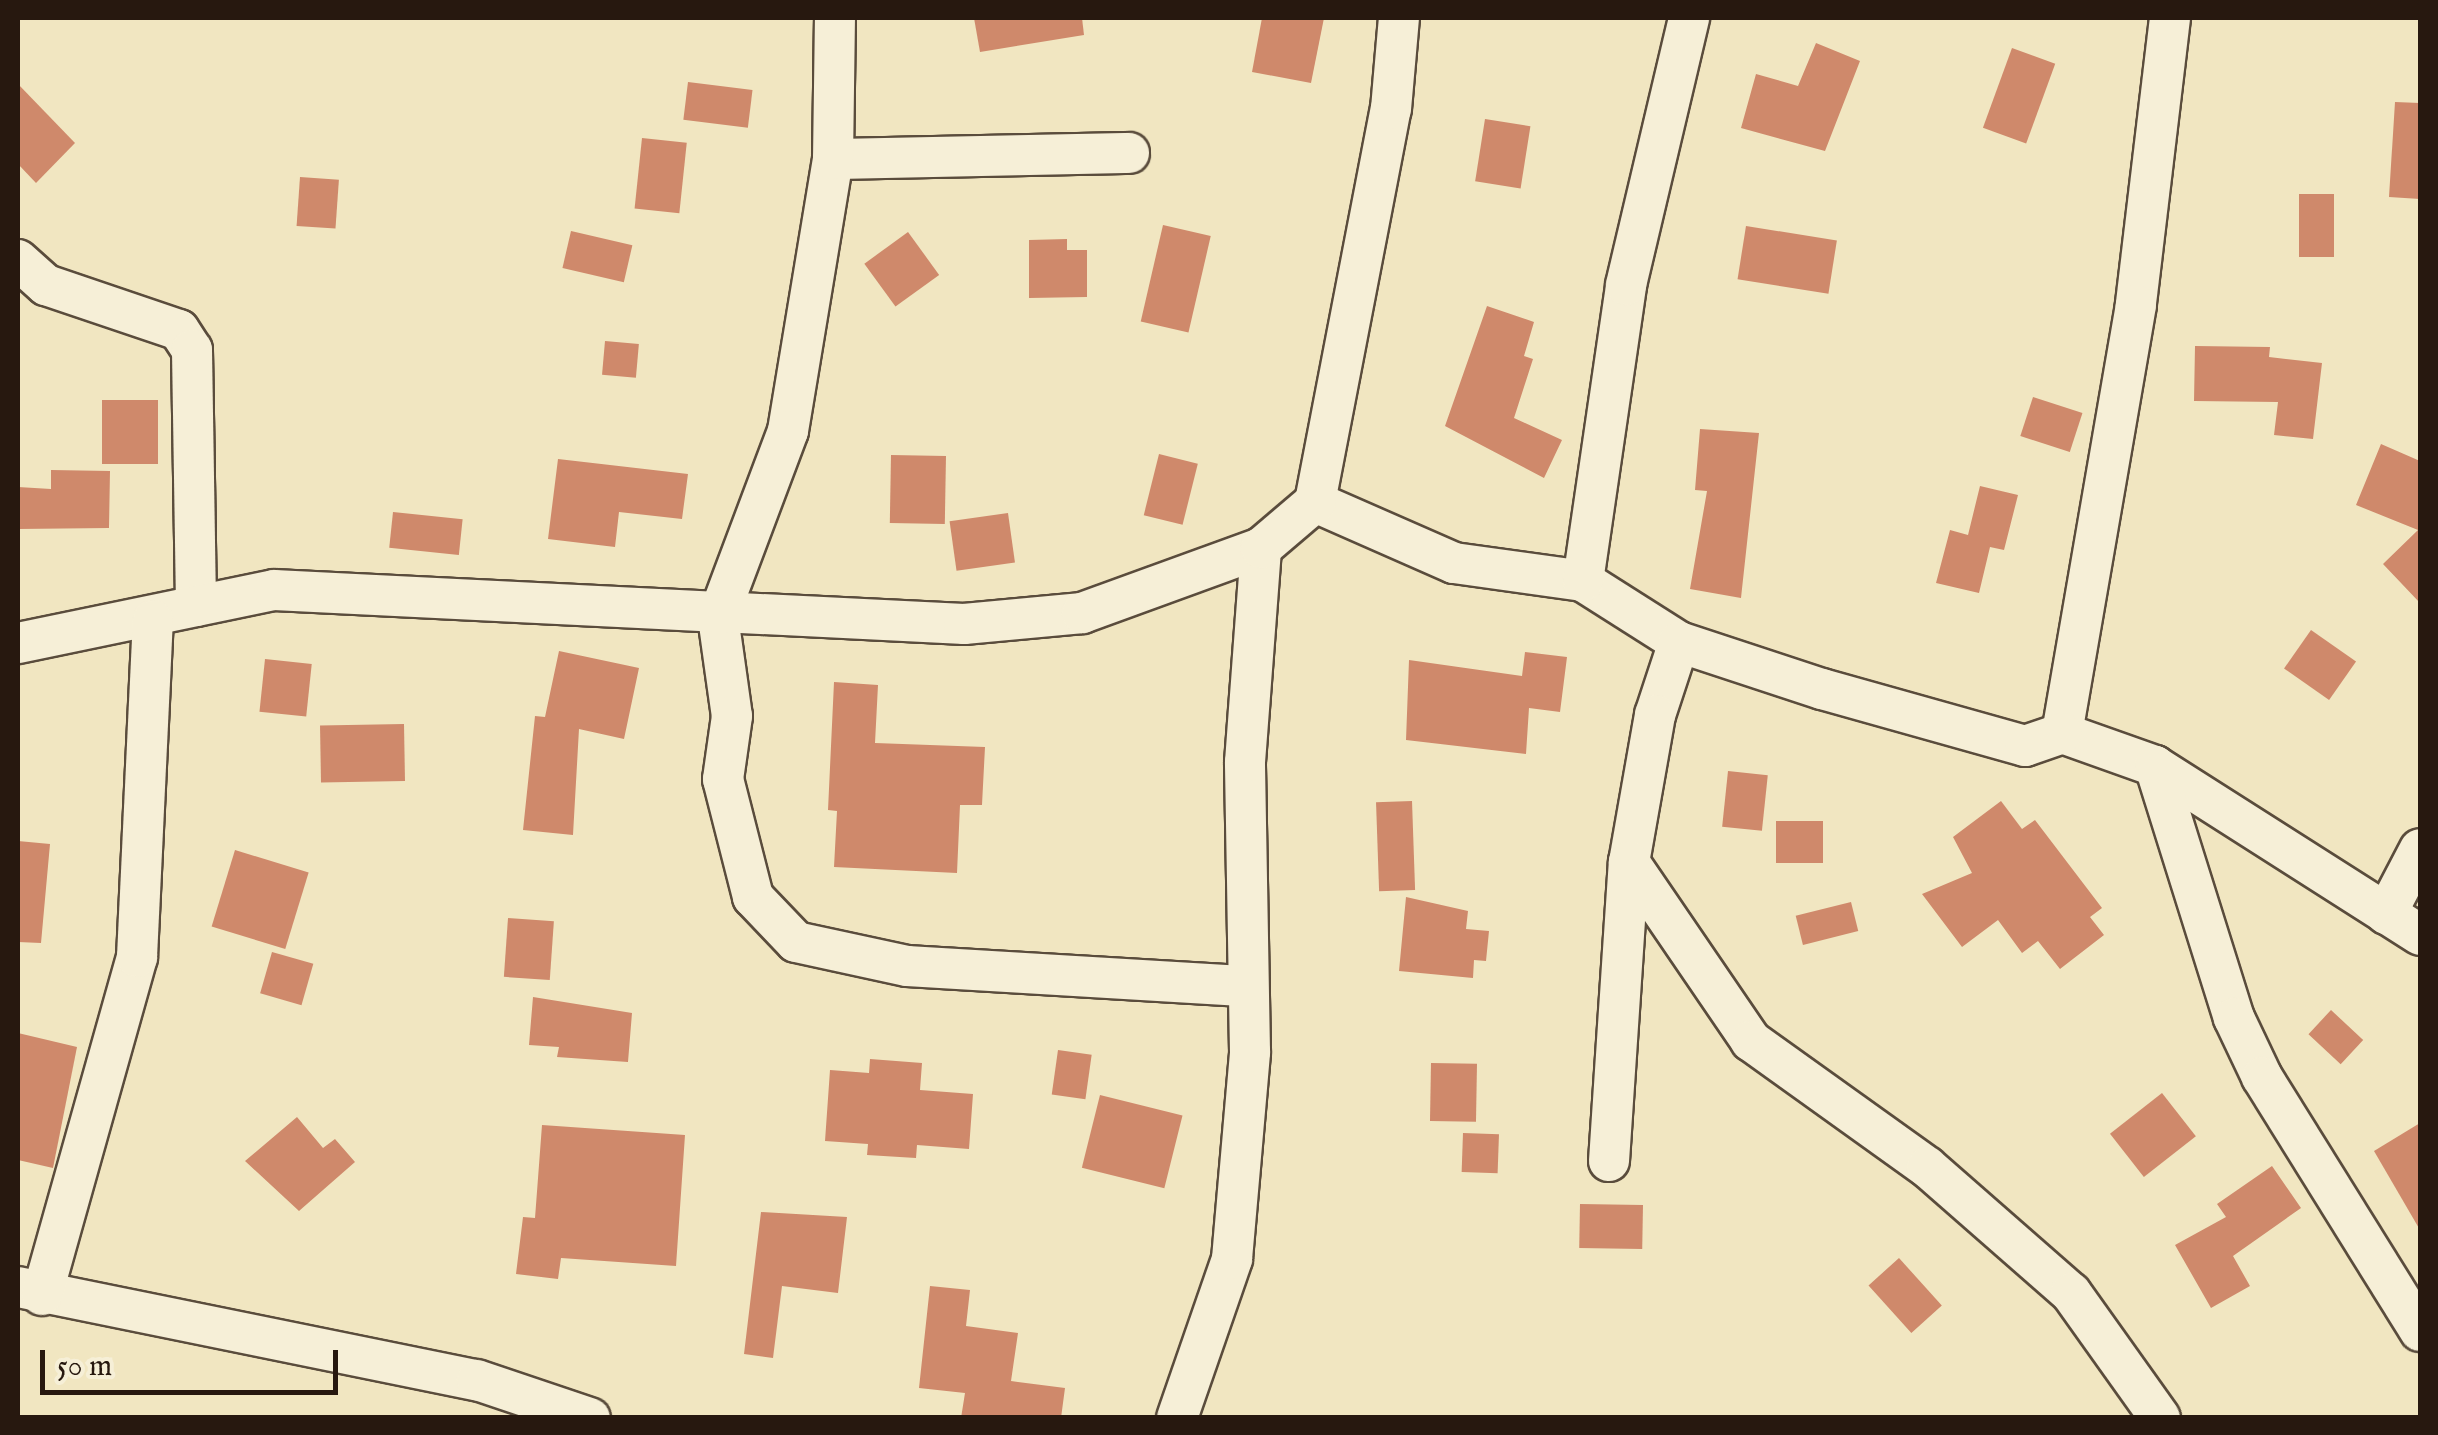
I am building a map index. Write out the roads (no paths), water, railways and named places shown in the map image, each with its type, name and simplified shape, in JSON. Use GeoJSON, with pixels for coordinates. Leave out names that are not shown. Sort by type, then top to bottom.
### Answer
{"type":"FeatureCollection","features":[{"type":"Feature","properties":{"kind":"street"},"geometry":{"type":"LineString","coordinates":[[835,18],[833,159],[788,430],[718,617],[732,716],[724,778],[753,897],[796,942],[907,966],[1246,986]]}},
{"type":"Feature","properties":{"kind":"street"},"geometry":{"type":"LineString","coordinates":[[18,643],[152,620],[196,606],[274,590],[494,596],[718,617],[964,624],[1082,614],[1262,548],[1315,502],[1391,110],[1399,18]]}},
{"type":"Feature","properties":{"kind":"street"},"geometry":{"type":"LineString","coordinates":[[1583,581],[1626,285],[1689,18]]}},
{"type":"Feature","properties":{"kind":"street"},"geometry":{"type":"LineString","coordinates":[[2062,733],[2136,305],[2170,18]]}},
{"type":"Feature","properties":{"kind":"street"},"geometry":{"type":"LineString","coordinates":[[833,159],[1129,153]]}},
{"type":"Feature","properties":{"kind":"street"},"geometry":{"type":"LineString","coordinates":[[18,260],[46,285],[179,330],[192,350],[196,606]]}},
{"type":"Feature","properties":{"kind":"street"},"geometry":{"type":"LineString","coordinates":[[1315,502],[1454,563],[1583,581],[1679,642],[2025,746],[2062,733],[2155,766],[2420,935]]}},
{"type":"Feature","properties":{"kind":"street"},"geometry":{"type":"LineString","coordinates":[[1177,1418],[1232,1259],[1250,1052],[1245,762],[1262,548]]}},
{"type":"Feature","properties":{"kind":"street"},"geometry":{"type":"LineString","coordinates":[[152,620],[136,957],[30,1291],[479,1399],[590,1418]]}},
{"type":"Feature","properties":{"kind":"street"},"geometry":{"type":"LineString","coordinates":[[1609,1161],[1630,862],[1655,715],[1679,642]]}},
{"type":"Feature","properties":{"kind":"street"},"geometry":{"type":"LineString","coordinates":[[2155,766],[2234,1018],[2262,1077],[2420,1331]]}},
{"type":"Feature","properties":{"kind":"street"},"geometry":{"type":"LineString","coordinates":[[2386,914],[2420,849]]}},
{"type":"Feature","properties":{"kind":"street"},"geometry":{"type":"LineString","coordinates":[[1630,862],[1751,1041],[1927,1167],[2071,1292],[2160,1418]]}}]}
